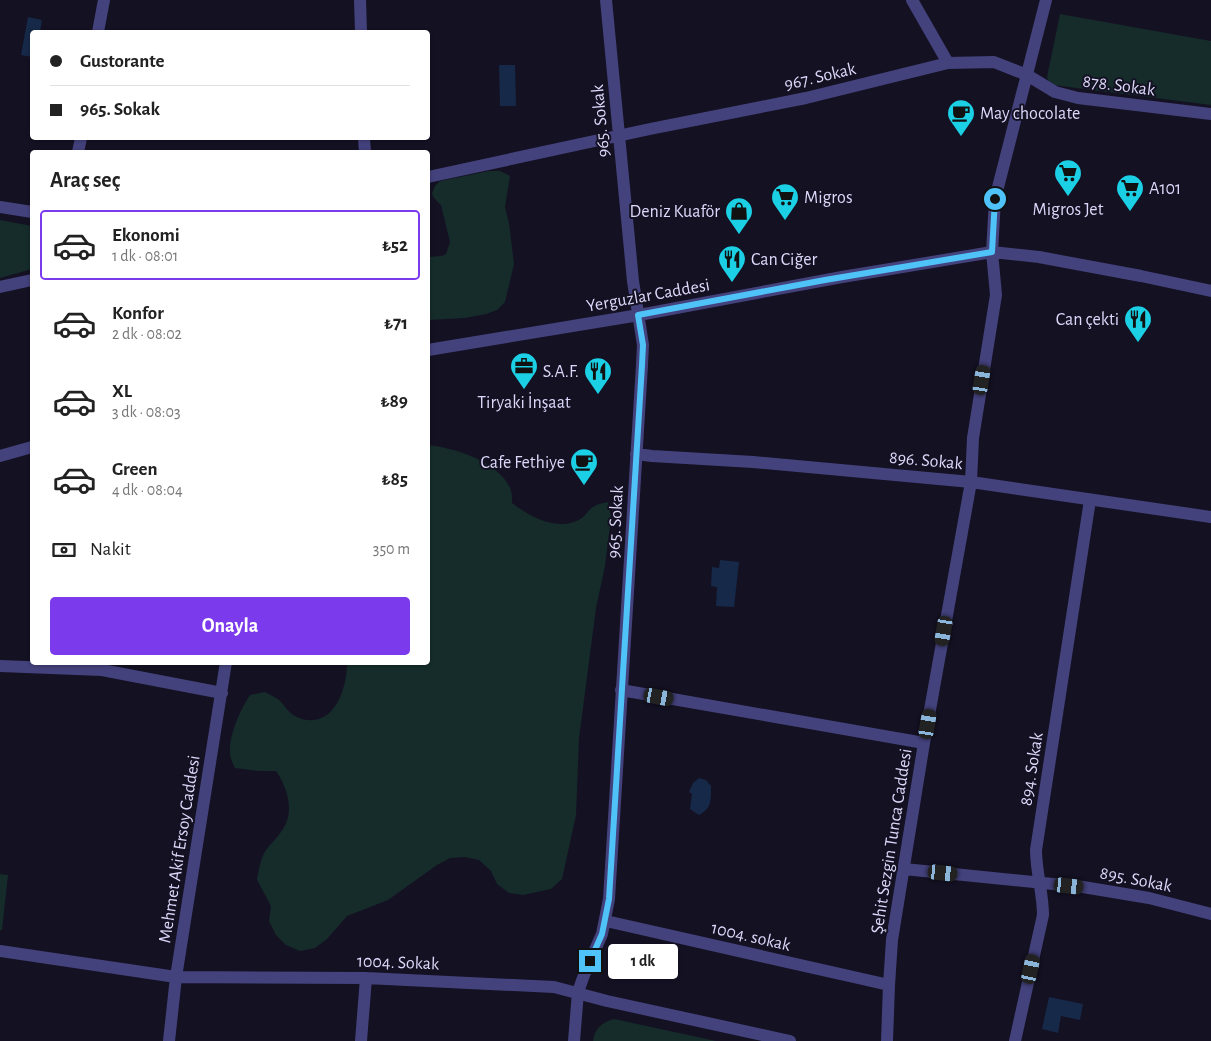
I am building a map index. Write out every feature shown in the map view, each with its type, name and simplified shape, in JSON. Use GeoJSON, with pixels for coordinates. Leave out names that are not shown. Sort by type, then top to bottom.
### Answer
{"type":"FeatureCollection","features":[{"type":"Feature","properties":{"kind":"street"},"geometry":{"type":"LineString","coordinates":[[98,30],[104,0]]}},
{"type":"Feature","properties":{"kind":"street"},"geometry":{"type":"LineString","coordinates":[[360,0],[361,30]]}},
{"type":"Feature","properties":{"kind":"street","name":"965. Sokak"},"geometry":{"type":"LineString","coordinates":[[574,1041],[578,992],[602,934],[609,899],[643,345],[633,281],[606,0]]}},
{"type":"Feature","properties":{"kind":"street"},"geometry":{"type":"LineString","coordinates":[[912,0],[948,64]]}},
{"type":"Feature","properties":{"kind":"street","name":"Şehit Sezgin Tunca Caddesi"},"geometry":{"type":"LineString","coordinates":[[887,1041],[892,940],[924,743],[971,482],[972,438],[996,295],[992,252],[995,199],[1046,0]]}},
{"type":"Feature","properties":{"kind":"street","name":"967. Sokak"},"geometry":{"type":"LineString","coordinates":[[430,178],[806,98],[948,64],[994,62],[1027,75]]}},
{"type":"Feature","properties":{"kind":"street","name":"878. Sokak"},"geometry":{"type":"LineString","coordinates":[[1027,75],[1055,92],[1078,98],[1211,114]]}},
{"type":"Feature","properties":{"kind":"street"},"geometry":{"type":"LineString","coordinates":[[0,207],[30,212]]}},
{"type":"Feature","properties":{"kind":"street"},"geometry":{"type":"LineString","coordinates":[[992,252],[1048,259],[1211,291]]}},
{"type":"Feature","properties":{"kind":"street","name":"Yerguzlar Caddesi"},"geometry":{"type":"LineString","coordinates":[[430,350],[638,315],[832,278],[992,252]]}},
{"type":"Feature","properties":{"kind":"street"},"geometry":{"type":"LineString","coordinates":[[0,287],[30,280]]}},
{"type":"Feature","properties":{"kind":"street"},"geometry":{"type":"LineString","coordinates":[[0,456],[30,448]]}},
{"type":"Feature","properties":{"kind":"street","name":"896. Sokak"},"geometry":{"type":"LineString","coordinates":[[636,454],[753,462],[971,482],[1211,517]]}},
{"type":"Feature","properties":{"kind":"street","name":"894. Sokak"},"geometry":{"type":"LineString","coordinates":[[1015,1041],[1043,915],[1041,883],[1036,867],[1036,850],[1090,500]]}},
{"type":"Feature","properties":{"kind":"street","name":"Mehmet Akif Ersoy Caddesi"},"geometry":{"type":"LineString","coordinates":[[169,1041],[176,977],[226,665]]}},
{"type":"Feature","properties":{"kind":"street"},"geometry":{"type":"LineString","coordinates":[[0,666],[102,670],[222,693]]}},
{"type":"Feature","properties":{"kind":"street"},"geometry":{"type":"LineString","coordinates":[[621,690],[924,743]]}},
{"type":"Feature","properties":{"kind":"street","name":"895. Sokak"},"geometry":{"type":"LineString","coordinates":[[904,869],[1083,887],[1150,898],[1211,914]]}},
{"type":"Feature","properties":{"kind":"street","name":"1004. sokak"},"geometry":{"type":"LineString","coordinates":[[606,921],[889,985]]}},
{"type":"Feature","properties":{"kind":"street","name":"1004. Sokak"},"geometry":{"type":"LineString","coordinates":[[0,950],[176,977],[366,978],[554,987],[607,1001],[790,1041]]}},
{"type":"Feature","properties":{"kind":"street"},"geometry":{"type":"LineString","coordinates":[[361,1041],[366,978]]}},
{"type":"Feature","properties":{"kind":"green space"},"geometry":{"type":"Polygon","coordinates":[[[1060,14],[1211,41],[1211,105],[1053,85],[1048,81],[1047,77],[1060,14]]]}},
{"type":"Feature","properties":{"kind":"green space"},"geometry":{"type":"Polygon","coordinates":[[[489,171],[500,171],[510,176],[505,207],[514,264],[505,302],[497,310],[465,318],[430,320],[430,257],[446,254],[450,242],[441,205],[433,197],[432,193],[440,181],[489,171]]]}},
{"type":"Feature","properties":{"kind":"green space"},"geometry":{"type":"Polygon","coordinates":[[[0,220],[30,226],[30,270],[0,278],[0,220]]]}},
{"type":"Feature","properties":{"kind":"green space"},"geometry":{"type":"Polygon","coordinates":[[[430,445],[450,449],[486,463],[504,479],[511,490],[512,503],[536,518],[555,524],[573,522],[582,518],[595,506],[608,502],[611,517],[605,566],[596,608],[579,738],[576,815],[562,879],[551,889],[523,895],[509,893],[497,884],[491,871],[479,860],[465,857],[450,858],[388,900],[347,916],[327,939],[315,948],[300,951],[286,945],[276,935],[269,921],[271,906],[257,880],[264,853],[287,822],[289,815],[288,799],[276,771],[235,768],[230,753],[231,738],[239,715],[250,695],[265,692],[279,700],[290,712],[299,718],[311,720],[321,718],[330,713],[336,705],[341,695],[347,665],[430,665],[430,445]]]}},
{"type":"Feature","properties":{"kind":"green space"},"geometry":{"type":"Polygon","coordinates":[[[0,874],[8,875],[2,930],[0,930],[0,874]]]}},
{"type":"Feature","properties":{"kind":"green space"},"geometry":{"type":"Polygon","coordinates":[[[614,1019],[716,1041],[593,1041],[599,1027],[614,1019]]]}},
{"type":"Feature","properties":{"kind":"water"},"geometry":{"type":"Polygon","coordinates":[[[28,17],[42,20],[40,30],[30,30],[30,57],[21,55],[28,17]]]}},
{"type":"Feature","properties":{"kind":"water"},"geometry":{"type":"Polygon","coordinates":[[[499,65],[515,65],[516,106],[500,106],[499,65]]]}},
{"type":"Feature","properties":{"kind":"water"},"geometry":{"type":"Polygon","coordinates":[[[720,560],[739,562],[734,607],[716,606],[717,587],[711,586],[712,567],[719,568],[720,560]]]}},
{"type":"Feature","properties":{"kind":"water"},"geometry":{"type":"Polygon","coordinates":[[[699,778],[706,780],[711,786],[711,799],[709,806],[699,815],[690,809],[692,794],[689,792],[693,783],[699,778]]]}},
{"type":"Feature","properties":{"kind":"water"},"geometry":{"type":"Polygon","coordinates":[[[1049,997],[1083,1004],[1080,1020],[1061,1016],[1058,1033],[1042,1029],[1049,997]]]}},
{"type":"Feature","properties":{"kind":"place","name":"May chocolate"},"geometry":{"type":"Point","coordinates":[961,137]}},
{"type":"Feature","properties":{"kind":"place","name":"Migros Jet"},"geometry":{"type":"Point","coordinates":[1068,197]}},
{"type":"Feature","properties":{"kind":"place","name":"A101"},"geometry":{"type":"Point","coordinates":[1130,212]}},
{"type":"Feature","properties":{"kind":"place","name":"Migros"},"geometry":{"type":"Point","coordinates":[785,221]}},
{"type":"Feature","properties":{"kind":"place","name":"Deniz Kuaför"},"geometry":{"type":"Point","coordinates":[739,235]}},
{"type":"Feature","properties":{"kind":"place","name":"Can Ciğer"},"geometry":{"type":"Point","coordinates":[732,283]}},
{"type":"Feature","properties":{"kind":"place","name":"Can çekti"},"geometry":{"type":"Point","coordinates":[1138,343]}},
{"type":"Feature","properties":{"kind":"place","name":"Tiryaki İnşaat"},"geometry":{"type":"Point","coordinates":[524,390]}},
{"type":"Feature","properties":{"kind":"place","name":"S.A.F."},"geometry":{"type":"Point","coordinates":[598,395]}},
{"type":"Feature","properties":{"kind":"place","name":"Cafe Fethiye"},"geometry":{"type":"Point","coordinates":[584,486]}},
{"type":"Feature","properties":{"kind":"route"},"geometry":{"type":"LineString","coordinates":[[590,961],[606,921],[609,899],[643,345],[638,315],[757,292],[992,252],[995,199]]}}]}
